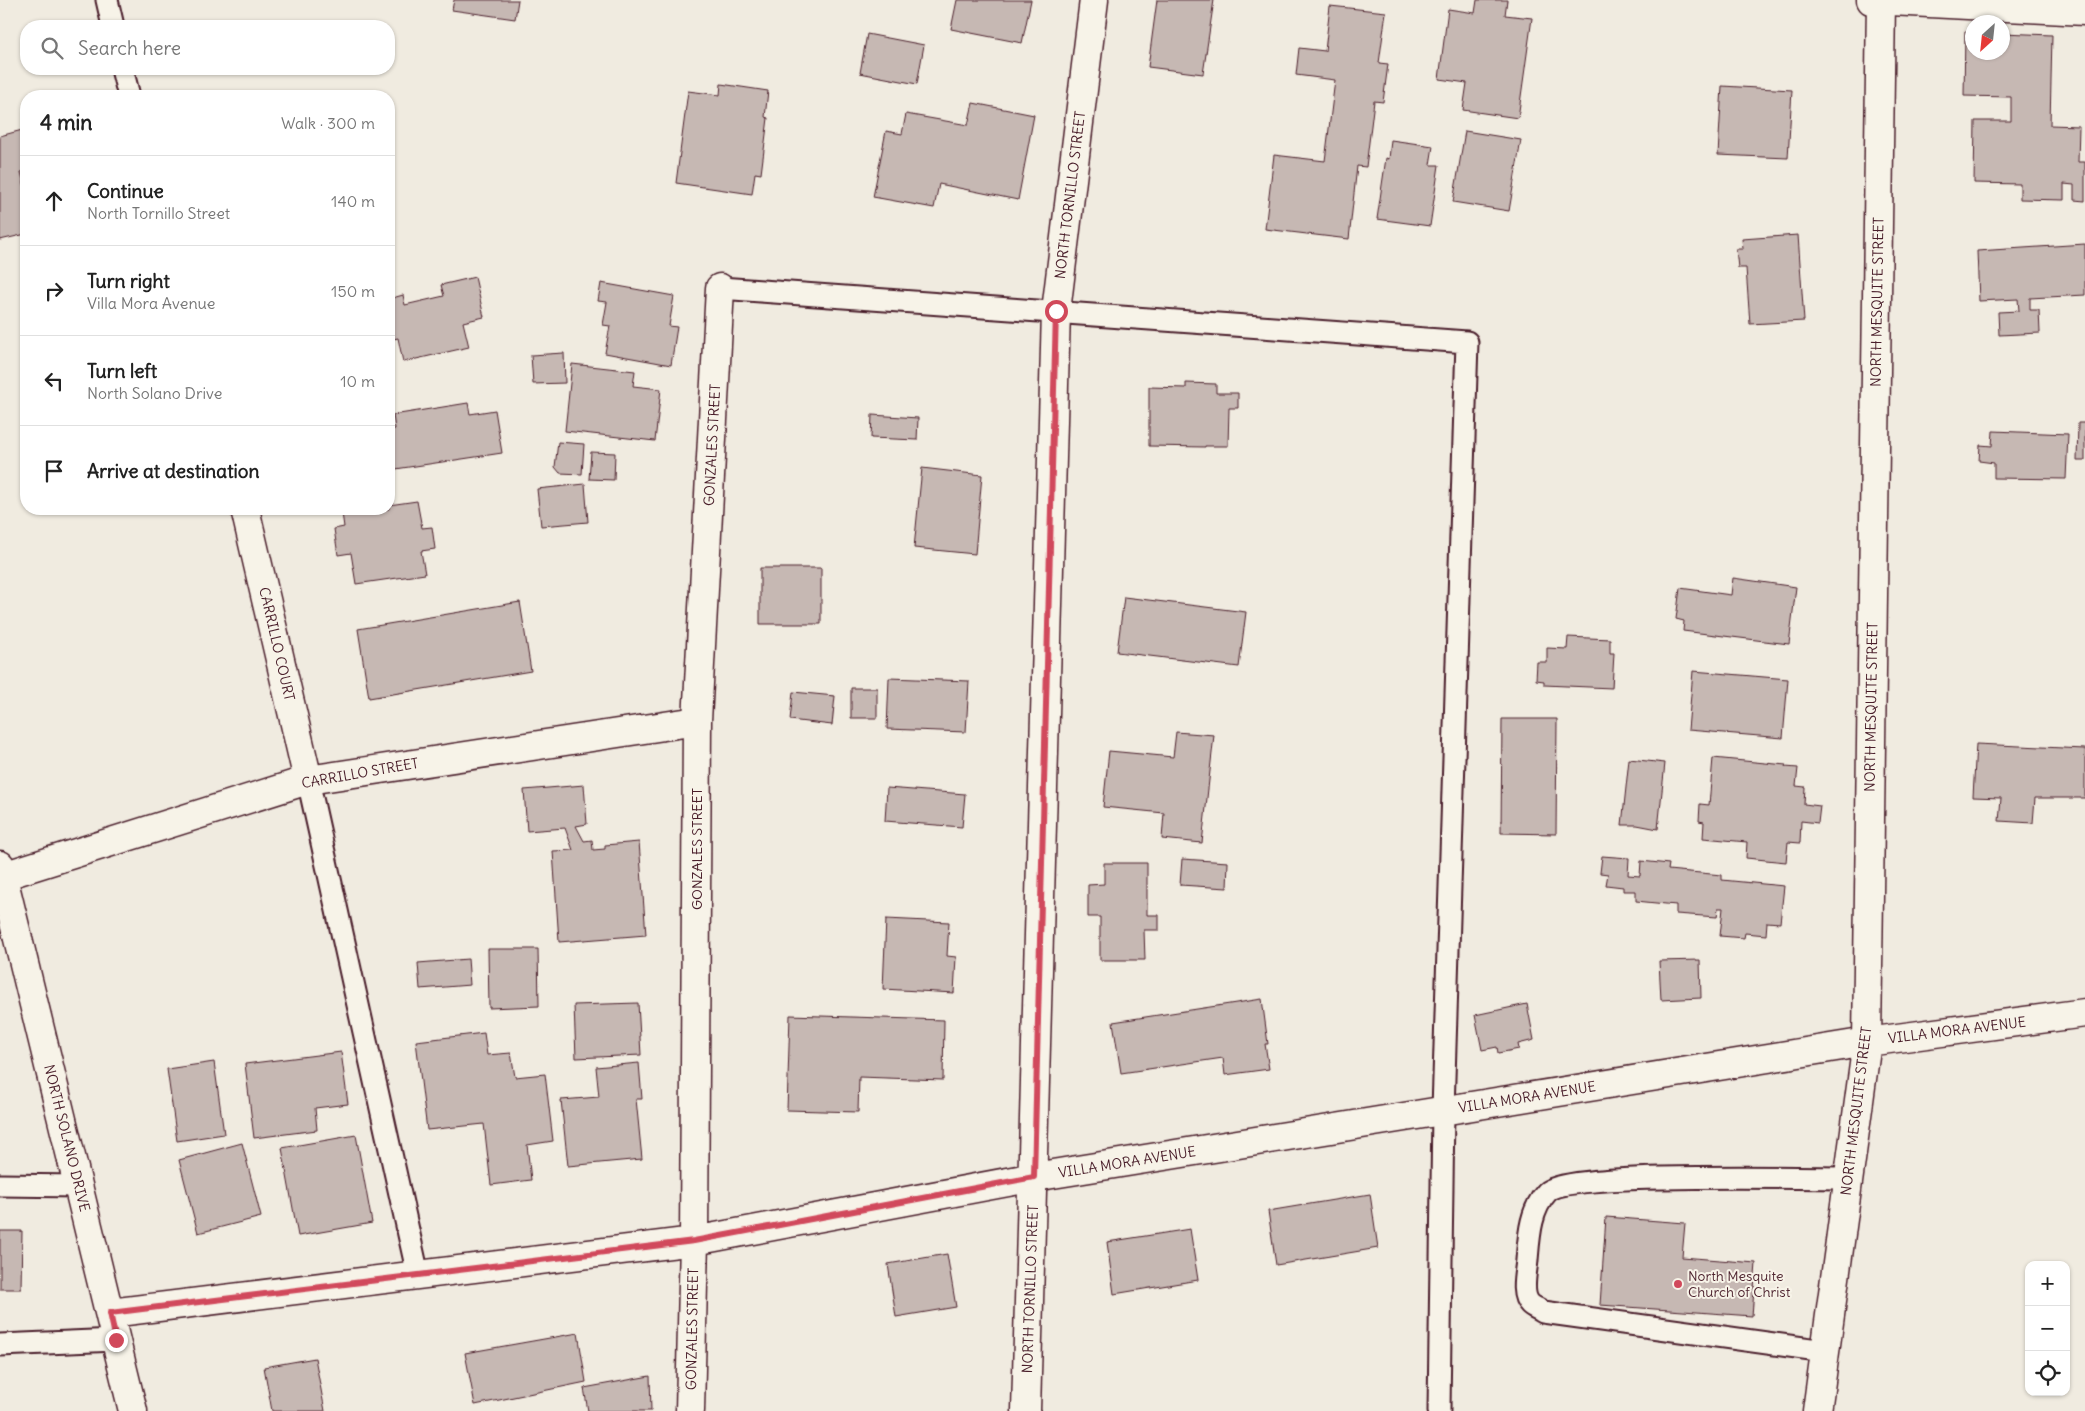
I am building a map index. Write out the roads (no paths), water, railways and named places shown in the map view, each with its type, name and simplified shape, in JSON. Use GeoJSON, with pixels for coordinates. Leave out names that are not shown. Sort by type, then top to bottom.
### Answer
{"type":"FeatureCollection","features":[{"type":"Feature","properties":{"kind":"street","name":"NORTH TORNILLO STREET"},"geometry":{"type":"LineString","coordinates":[[1026,1411],[1034,1177],[1056,311],[1094,0]]}},
{"type":"Feature","properties":{"kind":"street"},"geometry":{"type":"LineString","coordinates":[[1878,0],[2085,11]]}},
{"type":"Feature","properties":{"kind":"street","name":"NORTH MESQUITE STREET"},"geometry":{"type":"LineString","coordinates":[[1817,1411],[1867,1042],[1878,0]]}},
{"type":"Feature","properties":{"kind":"street","name":"GONZALES STREET"},"geometry":{"type":"LineString","coordinates":[[690,1411],[694,1241],[698,721],[720,288]]}},
{"type":"Feature","properties":{"kind":"street","name":"CARRILLO COURT"},"geometry":{"type":"LineString","coordinates":[[246,515],[308,780]]}},
{"type":"Feature","properties":{"kind":"street","name":"CARRILLO STREET"},"geometry":{"type":"LineString","coordinates":[[1,870],[308,780],[698,721]]}},
{"type":"Feature","properties":{"kind":"street","name":"NORTH SOLANO DRIVE"},"geometry":{"type":"LineString","coordinates":[[1,870],[133,1411]]}},
{"type":"Feature","properties":{"kind":"street","name":"VILLA MORA AVENUE"},"geometry":{"type":"LineString","coordinates":[[110,1313],[694,1241],[1034,1177],[1443,1110],[1867,1042],[2085,1014]]}},
{"type":"Feature","properties":{"kind":"lane"},"geometry":{"type":"LineString","coordinates":[[107,0],[112,20]]}},
{"type":"Feature","properties":{"kind":"lane"},"geometry":{"type":"LineString","coordinates":[[123,75],[127,90]]}},
{"type":"Feature","properties":{"kind":"lane"},"geometry":{"type":"LineString","coordinates":[[720,288],[1467,342],[1443,1110],[1438,1411]]}},
{"type":"Feature","properties":{"kind":"lane"},"geometry":{"type":"LineString","coordinates":[[308,780],[418,1275]]}},
{"type":"Feature","properties":{"kind":"lane"},"geometry":{"type":"LineString","coordinates":[[1825,1351],[1543,1312],[1530,1304],[1524,1292],[1530,1228],[1536,1209],[1548,1191],[1564,1184],[1641,1178],[1848,1178]]}},
{"type":"Feature","properties":{"kind":"lane"},"geometry":{"type":"LineString","coordinates":[[0,1185],[79,1186]]}},
{"type":"Feature","properties":{"kind":"lane"},"geometry":{"type":"LineString","coordinates":[[0,1345],[116,1340]]}},
{"type":"Feature","properties":{"kind":"place","name":"North Mesquite Church of Christ"},"geometry":{"type":"Point","coordinates":[1678,1284]}}]}
